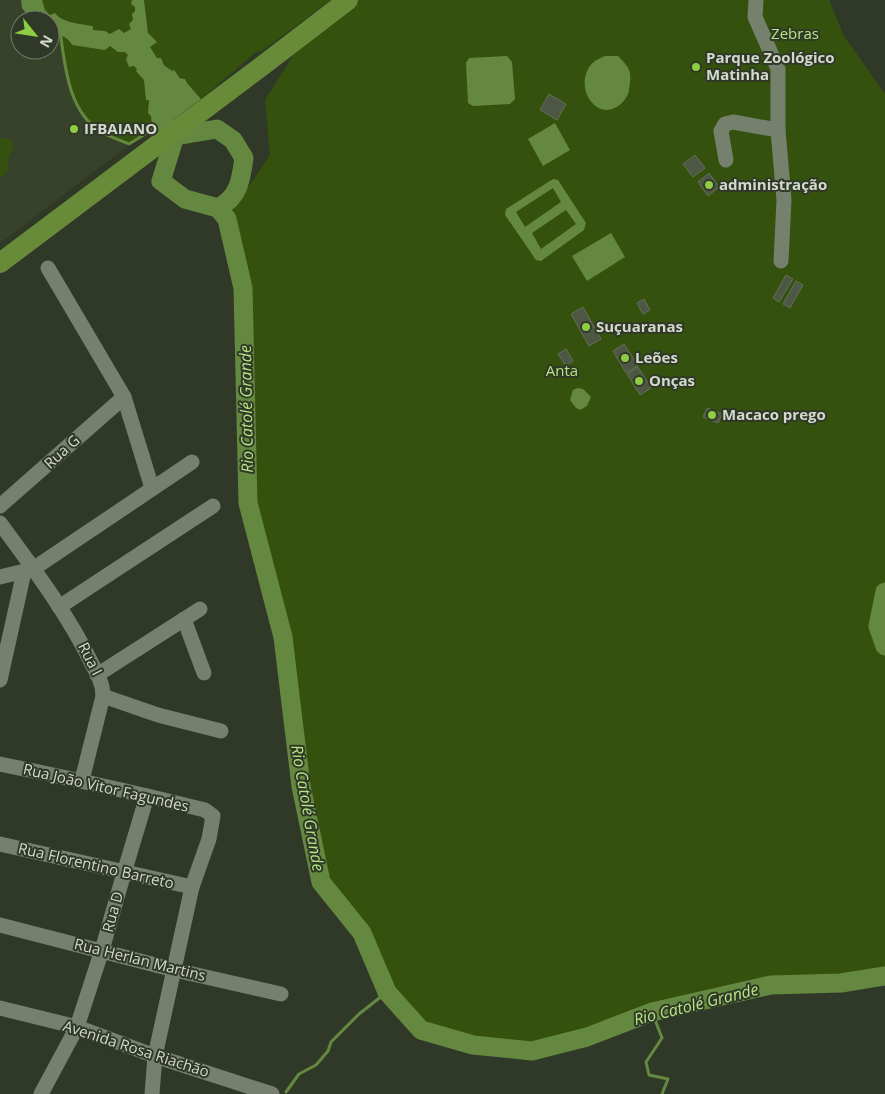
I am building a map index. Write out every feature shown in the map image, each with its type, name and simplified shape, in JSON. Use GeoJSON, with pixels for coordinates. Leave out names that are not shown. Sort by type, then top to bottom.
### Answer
{"type":"FeatureCollection","features":[{"type":"Feature","properties":{"kind":"main road"},"geometry":{"type":"LineString","coordinates":[[0,264],[348,0]]}},
{"type":"Feature","properties":{"kind":"street"},"geometry":{"type":"LineString","coordinates":[[756,0],[755,17],[778,69],[778,130],[784,200],[781,261]]}},
{"type":"Feature","properties":{"kind":"street"},"geometry":{"type":"LineString","coordinates":[[726,160],[721,131],[725,124],[733,122],[778,130]]}},
{"type":"Feature","properties":{"kind":"street"},"geometry":{"type":"LineString","coordinates":[[48,268],[124,397],[152,488]]}},
{"type":"Feature","properties":{"kind":"street","name":"Rua G"},"geometry":{"type":"LineString","coordinates":[[0,506],[124,397]]}},
{"type":"Feature","properties":{"kind":"street"},"geometry":{"type":"LineString","coordinates":[[0,577],[29,570],[192,462]]}},
{"type":"Feature","properties":{"kind":"street"},"geometry":{"type":"LineString","coordinates":[[60,607],[213,506]]}},
{"type":"Feature","properties":{"kind":"street","name":"Rua I"},"geometry":{"type":"LineString","coordinates":[[0,523],[29,570],[60,607],[82,642],[103,686],[103,696],[158,715],[221,731]]}},
{"type":"Feature","properties":{"kind":"street"},"geometry":{"type":"LineString","coordinates":[[0,680],[29,570]]}},
{"type":"Feature","properties":{"kind":"street"},"geometry":{"type":"LineString","coordinates":[[98,675],[200,609]]}},
{"type":"Feature","properties":{"kind":"street"},"geometry":{"type":"LineString","coordinates":[[184,619],[204,673]]}},
{"type":"Feature","properties":{"kind":"street"},"geometry":{"type":"LineString","coordinates":[[82,780],[103,696]]}},
{"type":"Feature","properties":{"kind":"street","name":"Rua João Vitor Fagundes"},"geometry":{"type":"LineString","coordinates":[[0,764],[82,780],[211,813],[213,819],[209,839],[192,888]]}},
{"type":"Feature","properties":{"kind":"street","name":"Rua D"},"geometry":{"type":"LineString","coordinates":[[41,1094],[77,1028],[148,796]]}},
{"type":"Feature","properties":{"kind":"street","name":"Rua Florentino Barreto"},"geometry":{"type":"LineString","coordinates":[[0,844],[192,888]]}},
{"type":"Feature","properties":{"kind":"street"},"geometry":{"type":"LineString","coordinates":[[152,1094],[156,1056],[192,888]]}},
{"type":"Feature","properties":{"kind":"street","name":"Rua Herlan Martins"},"geometry":{"type":"LineString","coordinates":[[0,925],[175,970],[281,994]]}},
{"type":"Feature","properties":{"kind":"street","name":"Avenida Rosa Riachão"},"geometry":{"type":"LineString","coordinates":[[0,1008],[77,1028],[272,1094]]}},
{"type":"Feature","properties":{"kind":"shaded area","name":"IFBAIANO"},"geometry":{"type":"Polygon","coordinates":[[[0,0],[138,0],[166,114],[129,145],[0,243],[0,0]]]}},
{"type":"Feature","properties":{"kind":"shaded area"},"geometry":{"type":"Polygon","coordinates":[[[21,0],[42,0],[45,10],[24,10],[21,0]]]}},
{"type":"Feature","properties":{"kind":"shaded area"},"geometry":{"type":"Polygon","coordinates":[[[132,0],[144,0],[148,33],[157,42],[150,47],[157,58],[161,58],[164,65],[172,71],[174,70],[180,78],[185,79],[201,99],[155,134],[153,133],[151,116],[148,113],[149,100],[146,100],[144,80],[134,66],[129,67],[126,59],[128,55],[125,52],[118,52],[110,46],[105,50],[72,45],[60,36],[60,18],[78,24],[93,26],[93,30],[105,31],[110,34],[119,29],[124,33],[131,29],[129,24],[133,20],[132,14],[135,11],[135,7],[131,4],[132,0]]]}},
{"type":"Feature","properties":{"kind":"shaded area"},"geometry":{"type":"Polygon","coordinates":[[[507,56],[512,62],[515,99],[510,104],[473,106],[468,103],[466,63],[469,58],[507,56]]]}},
{"type":"Feature","properties":{"kind":"shaded area"},"geometry":{"type":"Polygon","coordinates":[[[605,56],[618,56],[630,71],[628,95],[617,107],[607,110],[597,107],[592,103],[588,97],[585,84],[585,78],[590,66],[605,56]]]}},
{"type":"Feature","properties":{"kind":"shaded area"},"geometry":{"type":"Polygon","coordinates":[[[555,123],[570,150],[543,166],[528,139],[555,123]]]}},
{"type":"Feature","properties":{"kind":"shaded area"},"geometry":{"type":"Polygon","coordinates":[[[553,179],[558,180],[586,223],[584,230],[541,261],[536,260],[505,215],[506,209],[553,179]],[[553,188],[516,212],[525,227],[561,202],[553,188]],[[566,210],[532,233],[541,249],[576,224],[566,210]]]}},
{"type":"Feature","properties":{"kind":"shaded area"},"geometry":{"type":"Polygon","coordinates":[[[611,233],[625,257],[587,281],[572,256],[611,233]]]}},
{"type":"Feature","properties":{"kind":"shaded area"},"geometry":{"type":"Polygon","coordinates":[[[583,389],[591,397],[587,406],[580,410],[570,400],[573,390],[583,389]]]}},
{"type":"Feature","properties":{"kind":"green space"},"geometry":{"type":"Polygon","coordinates":[[[42,0],[132,0],[131,4],[135,6],[131,29],[121,33],[93,30],[92,26],[60,17],[60,10],[45,10],[42,0]]]}},
{"type":"Feature","properties":{"kind":"green space"},"geometry":{"type":"Polygon","coordinates":[[[144,0],[331,0],[262,51],[255,53],[201,99],[185,79],[171,71],[161,58],[157,58],[150,47],[153,39],[148,33],[144,0]]]}},
{"type":"Feature","properties":{"kind":"green space"},"geometry":{"type":"Polygon","coordinates":[[[352,0],[829,0],[844,36],[885,94],[885,592],[878,626],[885,646],[885,976],[841,983],[771,985],[652,1012],[587,1037],[532,1051],[473,1045],[421,1030],[387,992],[362,933],[321,882],[301,786],[283,637],[248,503],[243,288],[227,219],[270,155],[265,100],[306,35],[352,0]]]}},
{"type":"Feature","properties":{"kind":"green space"},"geometry":{"type":"Polygon","coordinates":[[[60,29],[124,48],[150,66],[157,122],[129,144],[103,133],[85,118],[73,93],[66,71],[60,29]]]}},
{"type":"Feature","properties":{"kind":"green space"},"geometry":{"type":"Polygon","coordinates":[[[0,138],[10,139],[14,147],[8,158],[8,170],[3,176],[0,176],[0,138]]]}},
{"type":"Feature","properties":{"kind":"building"},"geometry":{"type":"Polygon","coordinates":[[[549,94],[566,104],[557,120],[540,110],[549,94]]]}},
{"type":"Feature","properties":{"kind":"building"},"geometry":{"type":"Polygon","coordinates":[[[695,155],[705,168],[693,177],[683,164],[695,155]]]}},
{"type":"Feature","properties":{"kind":"building","name":"administração"},"geometry":{"type":"Polygon","coordinates":[[[709,173],[719,187],[708,196],[698,182],[709,173]]]}},
{"type":"Feature","properties":{"kind":"building"},"geometry":{"type":"Polygon","coordinates":[[[786,275],[793,279],[779,302],[773,298],[786,275]]]}},
{"type":"Feature","properties":{"kind":"building"},"geometry":{"type":"Polygon","coordinates":[[[796,281],[803,285],[790,308],[783,304],[796,281]]]}},
{"type":"Feature","properties":{"kind":"building"},"geometry":{"type":"Polygon","coordinates":[[[644,299],[650,310],[643,314],[637,303],[644,299]]]}},
{"type":"Feature","properties":{"kind":"building","name":"Suçuaranas"},"geometry":{"type":"Polygon","coordinates":[[[583,307],[601,339],[589,346],[571,314],[583,307]]]}},
{"type":"Feature","properties":{"kind":"building","name":"Leões"},"geometry":{"type":"Polygon","coordinates":[[[624,344],[638,366],[626,373],[613,351],[624,344]]]}},
{"type":"Feature","properties":{"kind":"building"},"geometry":{"type":"Polygon","coordinates":[[[566,349],[573,361],[566,366],[558,354],[566,349]]]}},
{"type":"Feature","properties":{"kind":"building","name":"Onças"},"geometry":{"type":"Polygon","coordinates":[[[638,367],[651,388],[640,395],[627,374],[638,367]]]}},
{"type":"Feature","properties":{"kind":"building","name":"Macaco prego"},"geometry":{"type":"Polygon","coordinates":[[[707,408],[722,414],[718,423],[703,417],[707,408]]]}},
{"type":"Feature","properties":{"kind":"waterway"},"geometry":{"type":"LineString","coordinates":[[60,31],[70,87],[81,112],[90,123],[101,132],[129,144],[155,128]]}},
{"type":"Feature","properties":{"kind":"waterway","name":"Rio Catolé Grande"},"geometry":{"type":"LineString","coordinates":[[166,125],[175,136],[161,181],[185,199],[218,208],[227,219],[243,288],[248,503],[283,637],[301,786],[321,882],[362,933],[387,992],[421,1030],[473,1045],[532,1051],[587,1037],[652,1012],[771,985],[841,983],[885,976]]}},
{"type":"Feature","properties":{"kind":"waterway","name":"Rio Catolé Grande"},"geometry":{"type":"LineString","coordinates":[[175,136],[217,129],[233,140],[244,158],[242,174],[235,193],[225,204],[218,208]]}},
{"type":"Feature","properties":{"kind":"waterway","name":"Rio Catolé Grande"},"geometry":{"type":"LineString","coordinates":[[885,592],[878,626],[885,646]]}},
{"type":"Feature","properties":{"kind":"waterway"},"geometry":{"type":"LineString","coordinates":[[286,1092],[299,1074],[316,1065],[328,1051],[331,1042],[359,1014],[387,992]]}},
{"type":"Feature","properties":{"kind":"waterway"},"geometry":{"type":"LineString","coordinates":[[652,1012],[662,1038],[646,1062],[649,1075],[668,1079],[662,1094]]}},
{"type":"Feature","properties":{"kind":"place","name":"Parque Zoológico Matinha"},"geometry":{"type":"Point","coordinates":[696,67]}},
{"type":"Feature","properties":{"kind":"place","name":"IFBAIANO"},"geometry":{"type":"Point","coordinates":[74,129]}},
{"type":"Feature","properties":{"kind":"place","name":"administração"},"geometry":{"type":"Point","coordinates":[709,185]}},
{"type":"Feature","properties":{"kind":"place","name":"Suçuaranas"},"geometry":{"type":"Point","coordinates":[586,327]}},
{"type":"Feature","properties":{"kind":"place","name":"Leões"},"geometry":{"type":"Point","coordinates":[625,358]}},
{"type":"Feature","properties":{"kind":"place","name":"Onças"},"geometry":{"type":"Point","coordinates":[639,381]}},
{"type":"Feature","properties":{"kind":"place","name":"Macaco prego"},"geometry":{"type":"Point","coordinates":[712,415]}},
{"type":"Feature","properties":{"kind":"park label","name":"Zebras"},"geometry":{"type":"Point","coordinates":[795,34]}},
{"type":"Feature","properties":{"kind":"park label","name":"Anta"},"geometry":{"type":"Point","coordinates":[562,371]}}]}
